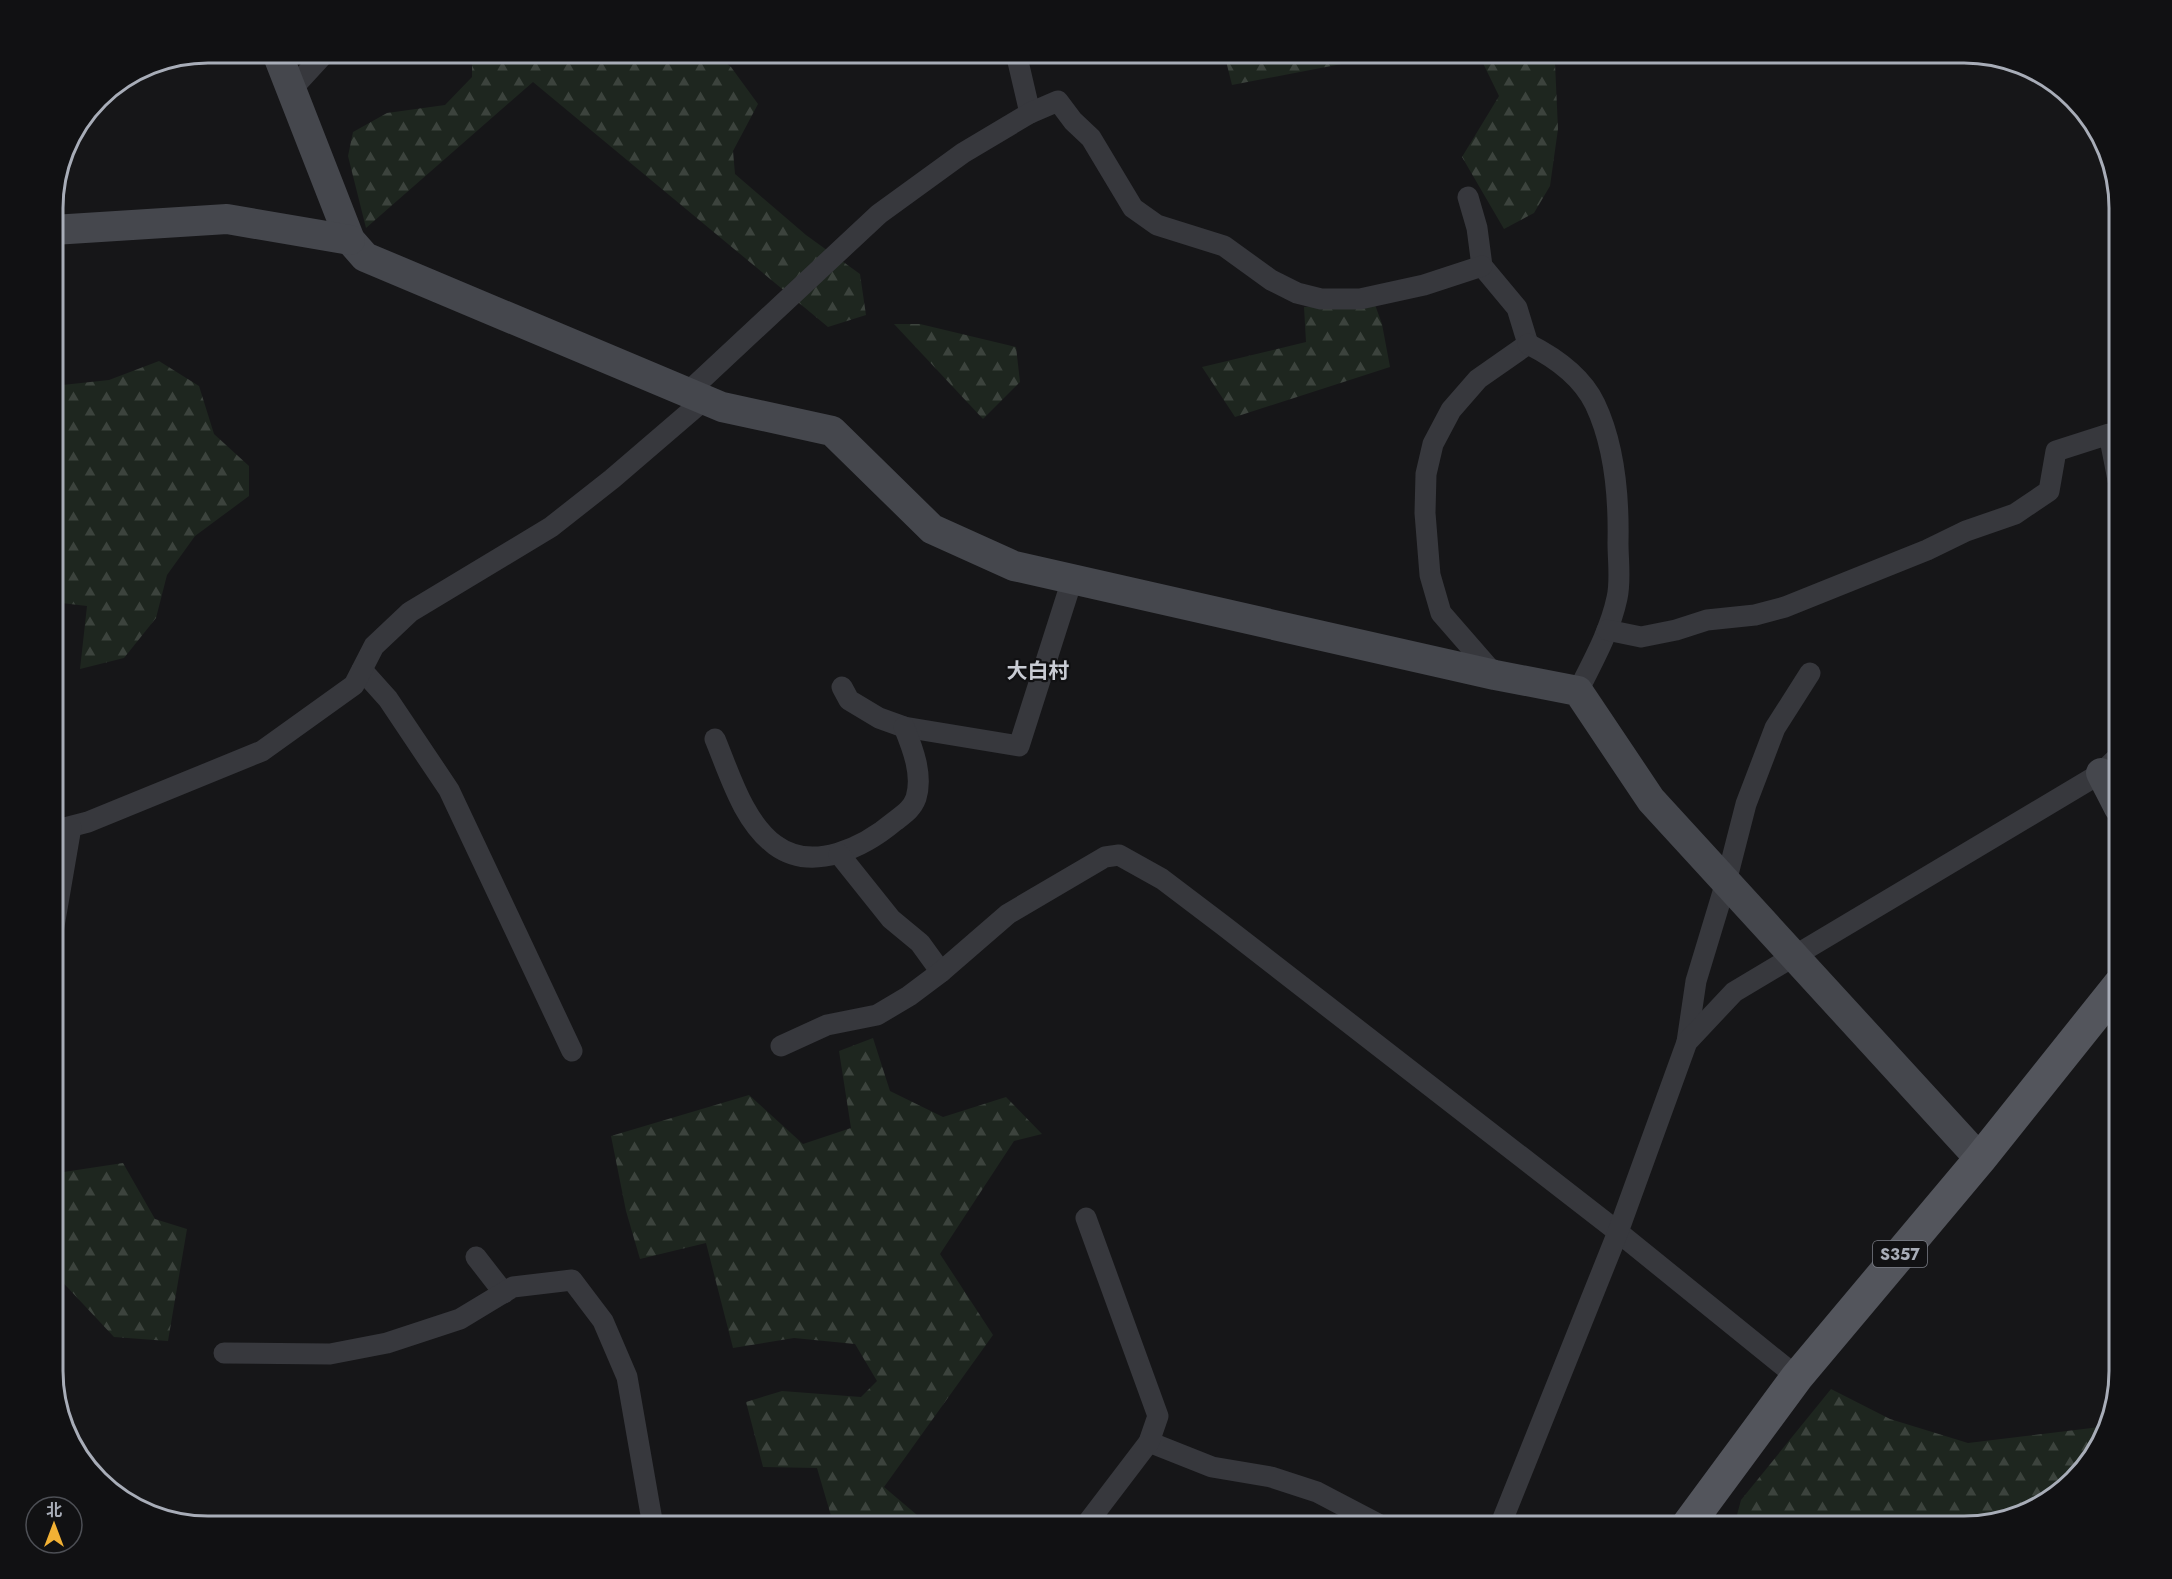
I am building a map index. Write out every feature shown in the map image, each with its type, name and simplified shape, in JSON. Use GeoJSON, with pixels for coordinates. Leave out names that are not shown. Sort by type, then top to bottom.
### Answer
{"type":"FeatureCollection","features":[{"type":"Feature","properties":{"kind":"main road","name":"S357"},"geometry":{"type":"LineString","coordinates":[[1695,1516],[1797,1377],[1980,1159],[2109,999]]}},
{"type":"Feature","properties":{"kind":"street"},"geometry":{"type":"LineString","coordinates":[[281,63],[350,240],[365,257],[695,397],[722,407],[832,431],[932,529],[1014,566],[1495,675],[1578,691],[1651,800],[1980,1159]]}},
{"type":"Feature","properties":{"kind":"street"},"geometry":{"type":"LineString","coordinates":[[291,90],[315,63]]}},
{"type":"Feature","properties":{"kind":"street"},"geometry":{"type":"LineString","coordinates":[[1019,63],[1030,113]]}},
{"type":"Feature","properties":{"kind":"street"},"geometry":{"type":"LineString","coordinates":[[63,826],[88,822],[262,751],[354,685],[374,646],[410,612],[551,527],[612,479],[879,214],[963,153],[1030,113],[1058,101],[1072,121],[1091,138],[1133,208],[1157,225],[1224,246],[1271,280],[1297,293],[1322,299],[1360,299],[1424,285],[1482,266]]}},
{"type":"Feature","properties":{"kind":"street"},"geometry":{"type":"LineString","coordinates":[[1468,197],[1477,228],[1482,266],[1517,308],[1528,344],[1549,354],[1571,372],[1594,402],[1605,431],[1614,469],[1618,529],[1617,597],[1602,644],[1578,691]]}},
{"type":"Feature","properties":{"kind":"street"},"geometry":{"type":"LineString","coordinates":[[63,229],[227,219],[350,240]]}},
{"type":"Feature","properties":{"kind":"street"},"geometry":{"type":"LineString","coordinates":[[1495,675],[1441,613],[1430,575],[1425,513],[1426,474],[1433,444],[1451,410],[1478,379],[1528,344]]}},
{"type":"Feature","properties":{"kind":"street"},"geometry":{"type":"LineString","coordinates":[[1607,630],[1641,637],[1676,630],[1707,620],[1755,615],[1785,607],[1927,550],[1966,531],[2015,514],[2049,491],[2056,451],[2109,434]]}},
{"type":"Feature","properties":{"kind":"street"},"geometry":{"type":"LineString","coordinates":[[842,687],[849,700],[879,718],[904,727],[1018,746],[1072,580]]}},
{"type":"Feature","properties":{"kind":"street"},"geometry":{"type":"LineString","coordinates":[[362,670],[388,699],[449,790],[572,1052]]}},
{"type":"Feature","properties":{"kind":"street"},"geometry":{"type":"LineString","coordinates":[[1504,1516],[1618,1232],[1687,1042],[1696,981],[1726,882],[1746,804],[1775,728],[1810,673]]}},
{"type":"Feature","properties":{"kind":"street"},"geometry":{"type":"LineString","coordinates":[[715,739],[750,818],[775,844],[794,855],[816,856],[839,854],[880,834],[912,807],[917,795],[917,759],[904,727]]}},
{"type":"Feature","properties":{"kind":"street"},"geometry":{"type":"LineString","coordinates":[[1687,1042],[1734,992],[2109,766]]}},
{"type":"Feature","properties":{"kind":"street"},"geometry":{"type":"LineString","coordinates":[[839,854],[891,919],[920,943],[941,972]]}},
{"type":"Feature","properties":{"kind":"street"},"geometry":{"type":"LineString","coordinates":[[781,1046],[827,1025],[877,1015],[909,996],[941,972],[1008,914],[1106,856],[1119,855],[1162,879],[1224,926],[1618,1232],[1797,1377]]}},
{"type":"Feature","properties":{"kind":"street"},"geometry":{"type":"LineString","coordinates":[[1086,1218],[1158,1416],[1149,1442],[1092,1516]]}},
{"type":"Feature","properties":{"kind":"street"},"geometry":{"type":"LineString","coordinates":[[476,1257],[504,1293]]}},
{"type":"Feature","properties":{"kind":"street"},"geometry":{"type":"LineString","coordinates":[[224,1353],[330,1354],[387,1343],[459,1319],[513,1287],[572,1280],[603,1321],[627,1377],[651,1516]]}},
{"type":"Feature","properties":{"kind":"street"},"geometry":{"type":"LineString","coordinates":[[1149,1442],[1212,1467],[1271,1477],[1317,1492],[1362,1516]]}},
{"type":"Feature","properties":{"kind":"green space"},"geometry":{"type":"Polygon","coordinates":[[[472,63],[726,63],[758,104],[733,151],[735,174],[806,235],[860,274],[866,315],[828,327],[533,82],[366,228],[348,156],[353,132],[387,113],[445,105],[472,77],[472,63]]]}},
{"type":"Feature","properties":{"kind":"green space"},"geometry":{"type":"Polygon","coordinates":[[[1226,63],[1347,63],[1232,85],[1226,63]]]}},
{"type":"Feature","properties":{"kind":"green space"},"geometry":{"type":"Polygon","coordinates":[[[1483,63],[1555,63],[1558,129],[1550,186],[1534,213],[1504,229],[1462,157],[1499,96],[1483,63]]]}},
{"type":"Feature","properties":{"kind":"green space"},"geometry":{"type":"Polygon","coordinates":[[[1374,302],[1382,324],[1390,367],[1235,417],[1202,367],[1306,342],[1304,307],[1374,302]]]}},
{"type":"Feature","properties":{"kind":"green space"},"geometry":{"type":"Polygon","coordinates":[[[894,324],[920,324],[1016,347],[1020,382],[983,419],[894,324]]]}},
{"type":"Feature","properties":{"kind":"green space"},"geometry":{"type":"Polygon","coordinates":[[[159,361],[199,386],[214,434],[249,466],[249,496],[195,536],[167,575],[156,618],[124,658],[80,669],[87,606],[63,603],[63,385],[109,380],[159,361]]]}},
{"type":"Feature","properties":{"kind":"green space"},"geometry":{"type":"Polygon","coordinates":[[[873,1038],[890,1091],[943,1117],[1006,1097],[1042,1134],[1014,1141],[940,1254],[993,1335],[884,1487],[918,1516],[831,1516],[817,1468],[763,1467],[746,1402],[782,1391],[861,1397],[877,1381],[855,1344],[794,1338],[733,1348],[706,1243],[640,1259],[626,1211],[611,1136],[749,1095],[803,1144],[851,1128],[839,1051],[873,1038]]]}},
{"type":"Feature","properties":{"kind":"green space"},"geometry":{"type":"Polygon","coordinates":[[[123,1163],[155,1219],[187,1229],[168,1341],[114,1337],[63,1283],[63,1172],[123,1163]]]}},
{"type":"Feature","properties":{"kind":"green space"},"geometry":{"type":"Polygon","coordinates":[[[1831,1389],[1890,1419],[1968,1443],[2097,1427],[2079,1459],[2060,1480],[2028,1501],[1983,1515],[1737,1516],[1741,1500],[1831,1389]]]}},
{"type":"Feature","properties":{"kind":"district","name":"大白村"},"geometry":{"type":"Point","coordinates":[1038,671]}}]}
